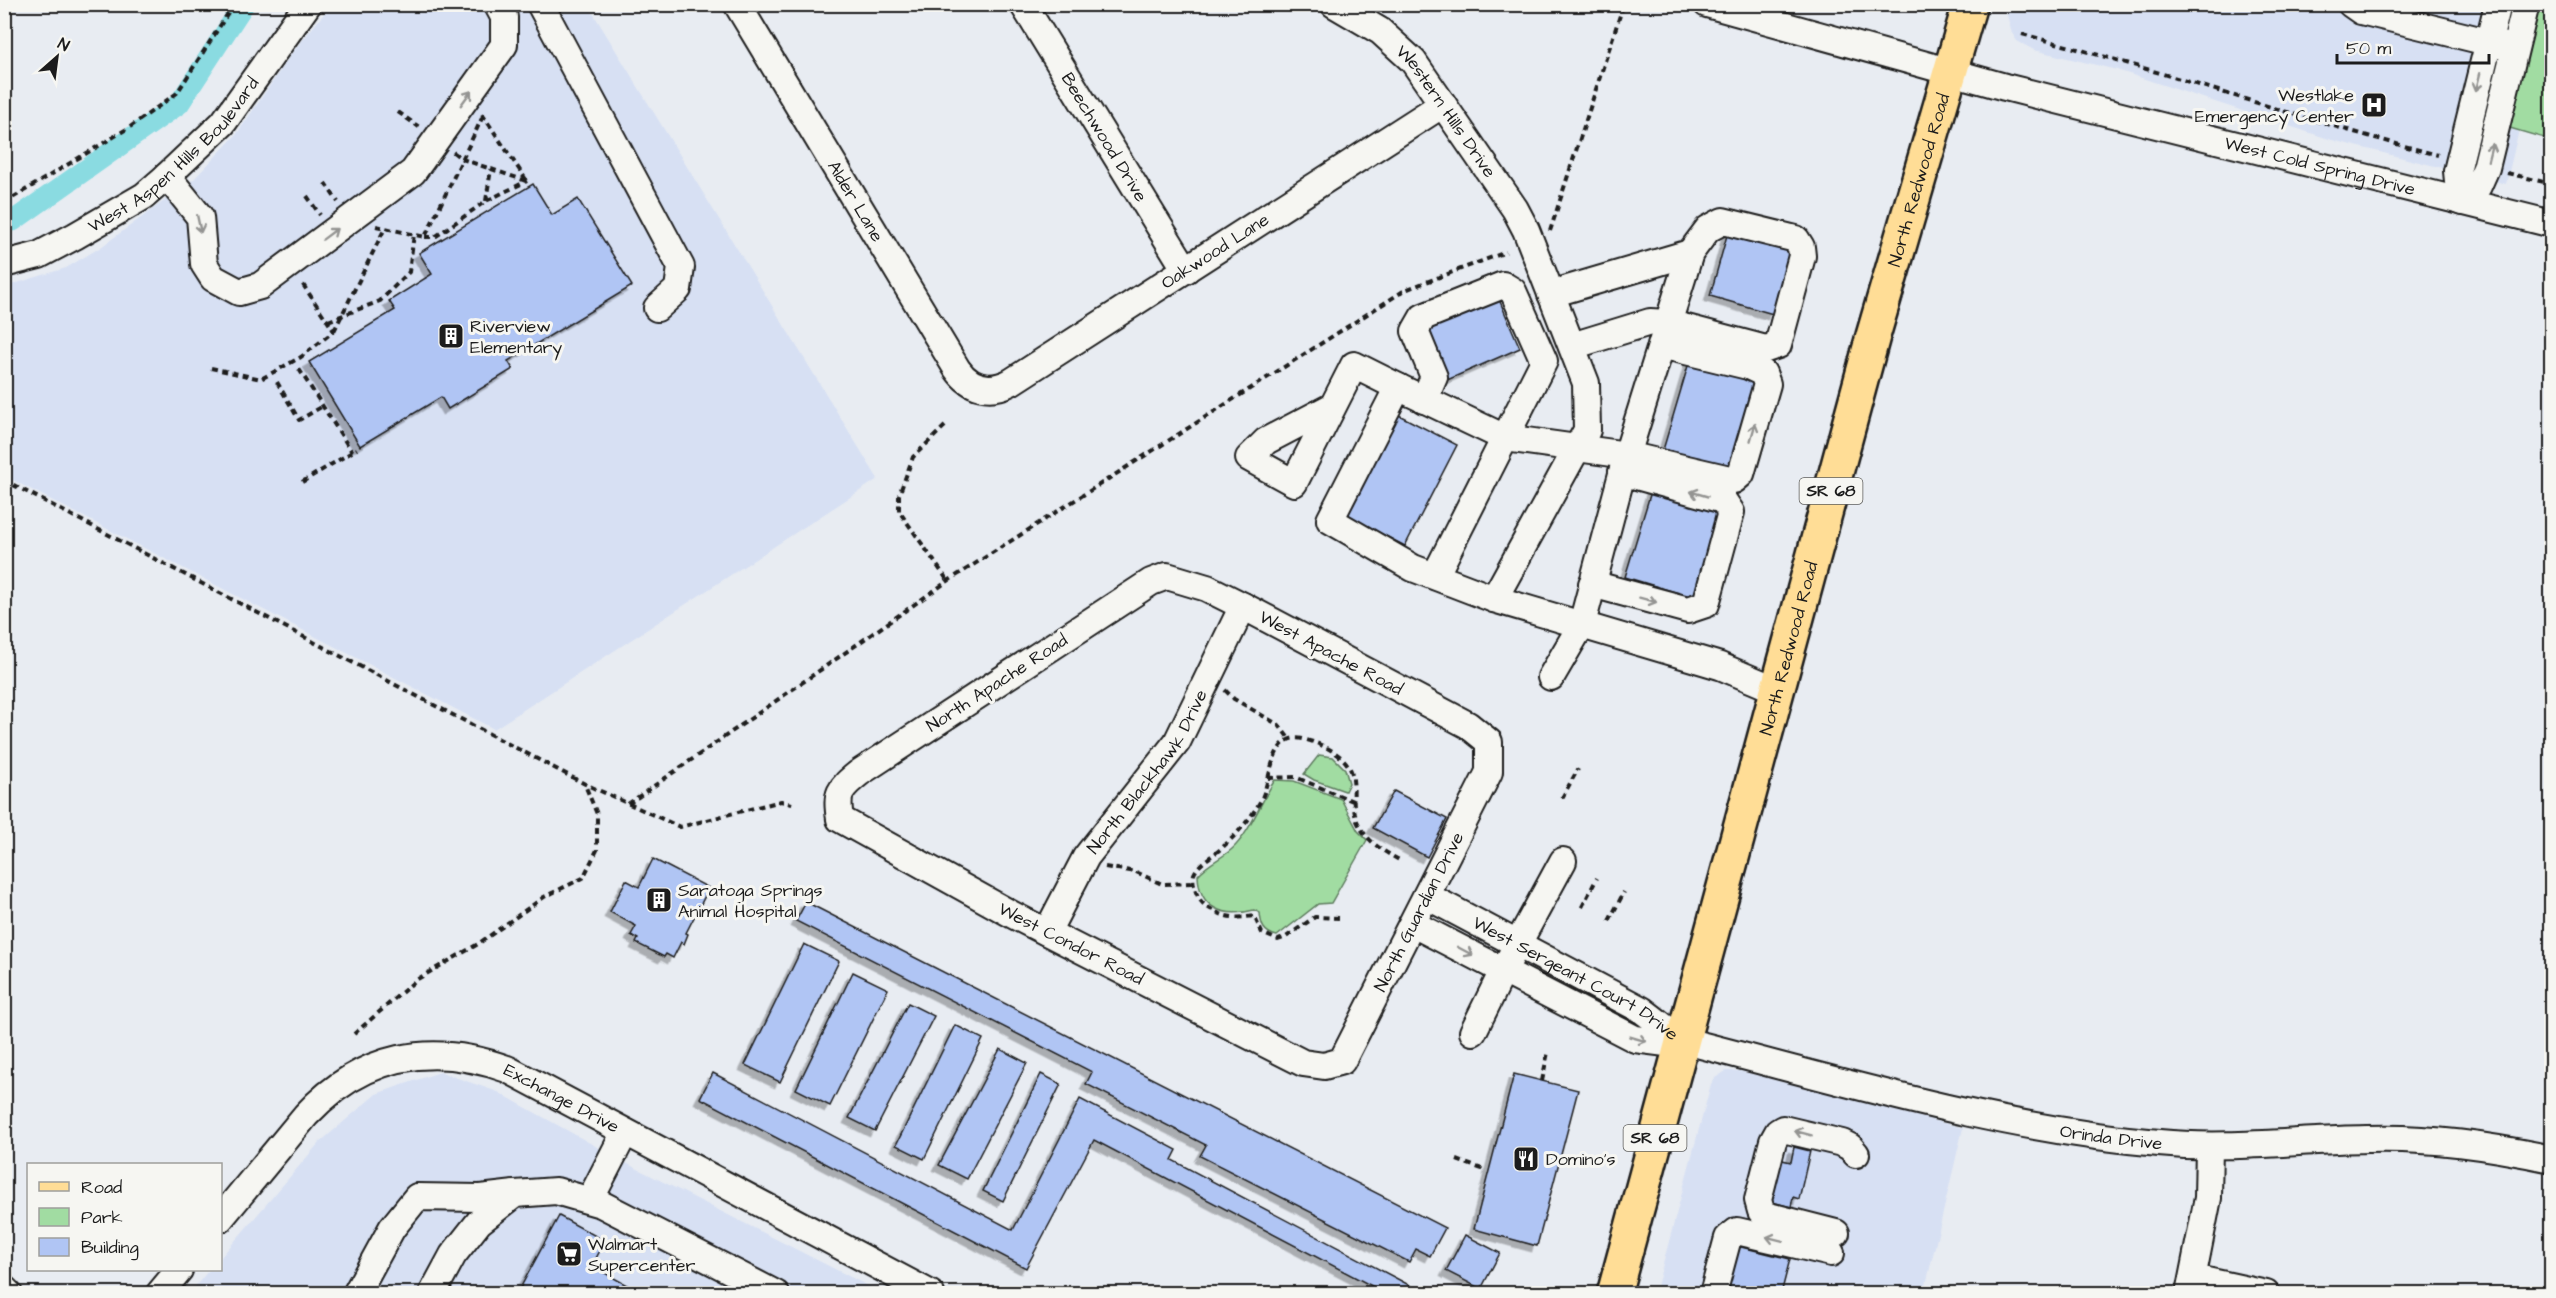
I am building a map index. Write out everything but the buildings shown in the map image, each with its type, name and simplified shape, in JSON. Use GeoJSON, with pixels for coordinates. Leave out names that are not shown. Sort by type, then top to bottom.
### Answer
{"type":"FeatureCollection","features":[{"type":"Feature","properties":{"kind":"main road","name":"North Redwood Road"},"geometry":{"type":"LineString","coordinates":[[1614,1293],[1889,278],[1970,4]]}},
{"type":"Feature","properties":{"kind":"street","name":"West Aspen Hills Boulevard"},"geometry":{"type":"LineString","coordinates":[[4,264],[39,255],[144,196],[223,123],[308,4]]}},
{"type":"Feature","properties":{"kind":"street"},"geometry":{"type":"LineString","coordinates":[[167,176],[200,218],[204,264],[213,278],[239,292],[260,286],[413,172],[504,45],[504,17],[496,4]]}},
{"type":"Feature","properties":{"kind":"street"},"geometry":{"type":"LineString","coordinates":[[540,4],[681,267],[678,289],[657,308]]}},
{"type":"Feature","properties":{"kind":"street","name":"Alder Lane"},"geometry":{"type":"LineString","coordinates":[[737,4],[957,369],[968,381],[983,388]]}},
{"type":"Feature","properties":{"kind":"street","name":"Beechwood Drive"},"geometry":{"type":"LineString","coordinates":[[1023,4],[1186,270]]}},
{"type":"Feature","properties":{"kind":"street","name":"Western Hills Drive"},"geometry":{"type":"LineString","coordinates":[[1335,4],[1380,31],[1399,46],[1419,69],[1515,209],[1540,238],[1551,294],[1586,383],[1587,430],[1494,599]]}},
{"type":"Feature","properties":{"kind":"street"},"geometry":{"type":"LineString","coordinates":[[1707,4],[1951,73]]}},
{"type":"Feature","properties":{"kind":"street"},"geometry":{"type":"LineString","coordinates":[[2352,4],[2361,11],[2515,48]]}},
{"type":"Feature","properties":{"kind":"street"},"geometry":{"type":"LineString","coordinates":[[2498,4],[2457,171],[2459,192],[2463,202],[2478,186],[2486,168],[2526,4]]}},
{"type":"Feature","properties":{"kind":"street","name":"West Cold Spring Drive"},"geometry":{"type":"LineString","coordinates":[[1951,73],[2552,225]]}},
{"type":"Feature","properties":{"kind":"street","name":"Oakwood Lane"},"geometry":{"type":"LineString","coordinates":[[983,388],[1002,387],[1011,382],[1443,104]]}},
{"type":"Feature","properties":{"kind":"street"},"geometry":{"type":"LineString","coordinates":[[1551,677],[1581,624],[1624,463],[1690,253],[1708,229],[1723,221],[1796,239],[1801,247],[1802,256],[1778,345],[1766,348],[1665,334]]}},
{"type":"Feature","properties":{"kind":"street"},"geometry":{"type":"LineString","coordinates":[[1551,294],[1690,253]]}},
{"type":"Feature","properties":{"kind":"street"},"geometry":{"type":"LineString","coordinates":[[1424,400],[1434,377],[1415,332],[1423,317],[1503,285],[1513,291],[1544,361],[1435,576]]}},
{"type":"Feature","properties":{"kind":"street"},"geometry":{"type":"LineString","coordinates":[[1572,346],[1650,322],[1665,334],[1763,373],[1767,384],[1741,474],[1734,480],[1624,463]]}},
{"type":"Feature","properties":{"kind":"street"},"geometry":{"type":"LineString","coordinates":[[1333,406],[1354,365],[1505,438],[1578,447],[1723,500],[1731,512],[1706,604],[1688,610],[1592,584]]}},
{"type":"Feature","properties":{"kind":"street"},"geometry":{"type":"LineString","coordinates":[[1398,387],[1330,520],[1413,568],[1494,599],[1720,666],[1777,690]]}},
{"type":"Feature","properties":{"kind":"street","name":"West Apache Road"},"geometry":{"type":"LineString","coordinates":[[1167,576],[1207,588],[1244,606],[1468,725],[1489,742]]}},
{"type":"Feature","properties":{"kind":"street","name":"North Apache Road"},"geometry":{"type":"LineString","coordinates":[[837,800],[844,785],[859,773],[1150,582],[1167,576]]}},
{"type":"Feature","properties":{"kind":"street","name":"North Blackhawk Drive"},"geometry":{"type":"LineString","coordinates":[[1047,932],[1086,857],[1177,742],[1244,606]]}},
{"type":"Feature","properties":{"kind":"street","name":"North Guardian Drive"},"geometry":{"type":"LineString","coordinates":[[1324,1066],[1342,1061],[1427,897],[1490,772],[1489,742]]}},
{"type":"Feature","properties":{"kind":"street","name":"West Condor Road"},"geometry":{"type":"LineString","coordinates":[[837,800],[840,819],[1047,932],[1303,1063],[1324,1066]]}},
{"type":"Feature","properties":{"kind":"street"},"geometry":{"type":"LineString","coordinates":[[1473,1032],[1503,971],[1563,861]]}},
{"type":"Feature","properties":{"kind":"street","name":"West Sergeant Court Drive"},"geometry":{"type":"LineString","coordinates":[[1427,897],[1642,1010],[1681,1040]]}},
{"type":"Feature","properties":{"kind":"street","name":"West Sergeant Court Drive"},"geometry":{"type":"LineString","coordinates":[[1413,924],[1635,1039],[1666,1043],[1681,1040]]}},
{"type":"Feature","properties":{"kind":"street","name":"Orinda Drive"},"geometry":{"type":"LineString","coordinates":[[1681,1040],[1983,1116],[2043,1129],[2103,1138],[2209,1146],[2265,1145],[2368,1138],[2416,1139],[2484,1146],[2552,1158]]}},
{"type":"Feature","properties":{"kind":"street","name":"Exchange Drive"},"geometry":{"type":"LineString","coordinates":[[222,1217],[318,1102],[349,1078],[402,1058],[439,1054],[485,1061],[507,1069],[931,1293]]}},
{"type":"Feature","properties":{"kind":"street"},"geometry":{"type":"LineString","coordinates":[[1713,1293],[1728,1238],[1737,1231],[1834,1243],[1765,1215],[1761,1211],[1758,1200],[1773,1141],[1778,1132],[1788,1129],[1842,1143],[1856,1154]]}},
{"type":"Feature","properties":{"kind":"street"},"geometry":{"type":"LineString","coordinates":[[590,1200],[625,1132]]}},
{"type":"Feature","properties":{"kind":"street"},"geometry":{"type":"LineString","coordinates":[[2209,1146],[2208,1198],[2191,1286],[2266,1293]]}},
{"type":"Feature","properties":{"kind":"street"},"geometry":{"type":"LineString","coordinates":[[356,1293],[392,1228],[417,1197],[480,1198],[556,1191],[602,1204],[776,1293]]}},
{"type":"Feature","properties":{"kind":"street"},"geometry":{"type":"LineString","coordinates":[[432,1293],[453,1255],[479,1222],[515,1194]]}},
{"type":"Feature","properties":{"kind":"street"},"geometry":{"type":"LineString","coordinates":[[159,1293],[177,1271]]}},
{"type":"Feature","properties":{"kind":"street"},"geometry":{"type":"LineString","coordinates":[[4,1289],[9,1293]]}},
{"type":"Feature","properties":{"kind":"path"},"geometry":{"type":"LineString","coordinates":[[4,203],[130,127],[177,93],[234,4]]}},
{"type":"Feature","properties":{"kind":"path"},"geometry":{"type":"LineString","coordinates":[[1540,238],[1622,9]]}},
{"type":"Feature","properties":{"kind":"path"},"geometry":{"type":"LineString","coordinates":[[2022,34],[2138,65],[2347,132],[2443,157]]}},
{"type":"Feature","properties":{"kind":"path"},"geometry":{"type":"LineString","coordinates":[[478,108],[527,181]]}},
{"type":"Feature","properties":{"kind":"path"},"geometry":{"type":"LineString","coordinates":[[398,112],[424,131]]}},
{"type":"Feature","properties":{"kind":"path"},"geometry":{"type":"LineString","coordinates":[[425,237],[483,116]]}},
{"type":"Feature","properties":{"kind":"path"},"geometry":{"type":"LineString","coordinates":[[447,148],[462,159],[527,181]]}},
{"type":"Feature","properties":{"kind":"path"},"geometry":{"type":"LineString","coordinates":[[486,201],[492,169]]}},
{"type":"Feature","properties":{"kind":"path"},"geometry":{"type":"LineString","coordinates":[[2497,171],[2552,184]]}},
{"type":"Feature","properties":{"kind":"path"},"geometry":{"type":"LineString","coordinates":[[366,224],[425,237],[435,237],[486,201],[527,181]]}},
{"type":"Feature","properties":{"kind":"path"},"geometry":{"type":"LineString","coordinates":[[325,183],[344,210]]}},
{"type":"Feature","properties":{"kind":"path"},"geometry":{"type":"LineString","coordinates":[[307,196],[326,223]]}},
{"type":"Feature","properties":{"kind":"path"},"geometry":{"type":"LineString","coordinates":[[211,368],[261,379],[301,357],[334,331],[385,228]]}},
{"type":"Feature","properties":{"kind":"path"},"geometry":{"type":"LineString","coordinates":[[328,321],[380,301],[409,272],[414,234]]}},
{"type":"Feature","properties":{"kind":"path"},"geometry":{"type":"LineString","coordinates":[[628,804],[948,581],[1405,290],[1506,252]]}},
{"type":"Feature","properties":{"kind":"path"},"geometry":{"type":"LineString","coordinates":[[298,277],[334,331]]}},
{"type":"Feature","properties":{"kind":"path"},"geometry":{"type":"LineString","coordinates":[[299,369],[352,452]]}},
{"type":"Feature","properties":{"kind":"path"},"geometry":{"type":"LineString","coordinates":[[277,382],[299,420],[322,406]]}},
{"type":"Feature","properties":{"kind":"path"},"geometry":{"type":"LineString","coordinates":[[945,426],[913,457],[899,495],[900,511],[948,581]]}},
{"type":"Feature","properties":{"kind":"path"},"geometry":{"type":"LineString","coordinates":[[302,483],[357,449]]}},
{"type":"Feature","properties":{"kind":"path"},"geometry":{"type":"LineString","coordinates":[[4,480],[585,784],[680,827],[781,801],[792,804]]}},
{"type":"Feature","properties":{"kind":"path"},"geometry":{"type":"LineString","coordinates":[[1221,684],[1234,699],[1279,725],[1290,741]]}},
{"type":"Feature","properties":{"kind":"path"},"geometry":{"type":"LineString","coordinates":[[481,729],[483,723]]}},
{"type":"Feature","properties":{"kind":"path"},"geometry":{"type":"LineString","coordinates":[[1339,918],[1315,917],[1286,937],[1278,940],[1269,938],[1262,933],[1254,916],[1232,919],[1203,904],[1194,884],[1194,875],[1200,864],[1226,844],[1250,818],[1262,798],[1280,747],[1301,738],[1327,748],[1348,763],[1353,777],[1355,815],[1376,847],[1399,860]]}},
{"type":"Feature","properties":{"kind":"path"},"geometry":{"type":"LineString","coordinates":[[1562,798],[1578,769]]}},
{"type":"Feature","properties":{"kind":"path"},"geometry":{"type":"LineString","coordinates":[[1268,778],[1295,777],[1354,802]]}},
{"type":"Feature","properties":{"kind":"path"},"geometry":{"type":"LineString","coordinates":[[354,1034],[416,980],[478,944],[544,897],[583,879],[597,850],[597,814],[585,784]]}},
{"type":"Feature","properties":{"kind":"path"},"geometry":{"type":"LineString","coordinates":[[1103,866],[1136,872],[1162,884],[1194,884]]}},
{"type":"Feature","properties":{"kind":"path"},"geometry":{"type":"LineString","coordinates":[[1582,908],[1597,878]]}},
{"type":"Feature","properties":{"kind":"path"},"geometry":{"type":"LineString","coordinates":[[1609,921],[1624,891]]}},
{"type":"Feature","properties":{"kind":"path"},"geometry":{"type":"LineString","coordinates":[[1542,1081],[1548,1052]]}},
{"type":"Feature","properties":{"kind":"path"},"geometry":{"type":"LineString","coordinates":[[1456,1160],[1485,1170]]}},
{"type":"Feature","properties":{"kind":"shaded area","name":"Westlake Emergency Center"},"geometry":{"type":"Polygon","coordinates":[[[2009,4],[2549,5],[2506,184],[2332,140],[2117,70],[2034,50],[2017,41],[2012,33],[2007,15],[2009,4]]]}},
{"type":"Feature","properties":{"kind":"shaded area"},"geometry":{"type":"Polygon","coordinates":[[[331,5],[588,5],[878,479],[494,729],[5,476],[4,287],[66,268],[101,247],[194,179],[236,135],[292,53],[331,5]]]}},
{"type":"Feature","properties":{"kind":"shaded area"},"geometry":{"type":"Polygon","coordinates":[[[1726,1071],[1740,1071],[1963,1128],[1924,1293],[1655,1294],[1711,1084],[1715,1078],[1726,1071]]]}},
{"type":"Feature","properties":{"kind":"shaded area"},"geometry":{"type":"Polygon","coordinates":[[[440,1072],[498,1092],[626,1163],[882,1293],[189,1294],[208,1271],[222,1271],[222,1256],[319,1143],[376,1094],[440,1072]]]}},
{"type":"Feature","properties":{"kind":"green space"},"geometry":{"type":"Polygon","coordinates":[[[2532,5],[2551,5],[2551,140],[2503,126],[2532,5]]]}},
{"type":"Feature","properties":{"kind":"green space"},"geometry":{"type":"Polygon","coordinates":[[[1319,755],[1333,757],[1345,769],[1349,783],[1345,791],[1304,774],[1319,755]]]}},
{"type":"Feature","properties":{"kind":"green space"},"geometry":{"type":"Polygon","coordinates":[[[1275,780],[1294,781],[1341,799],[1358,831],[1367,840],[1331,903],[1318,904],[1277,936],[1266,931],[1262,925],[1260,913],[1254,910],[1233,913],[1215,908],[1208,903],[1199,887],[1198,875],[1238,842],[1275,780]]]}},
{"type":"Feature","properties":{"kind":"waterway"},"geometry":{"type":"LineString","coordinates":[[13,221],[179,104],[244,4]]}},
{"type":"Feature","properties":{"kind":"place","name":"Westlake Emergency Center"},"geometry":{"type":"Point","coordinates":[2374,105]}},
{"type":"Feature","properties":{"kind":"place","name":"Riverview Elementary"},"geometry":{"type":"Point","coordinates":[451,336]}},
{"type":"Feature","properties":{"kind":"place","name":"Saratoga Springs Animal Hospital"},"geometry":{"type":"Point","coordinates":[659,900]}},
{"type":"Feature","properties":{"kind":"place","name":"Domino's"},"geometry":{"type":"Point","coordinates":[1526,1159]}},
{"type":"Feature","properties":{"kind":"place","name":"Walmart Supercenter"},"geometry":{"type":"Point","coordinates":[569,1254]}}]}
